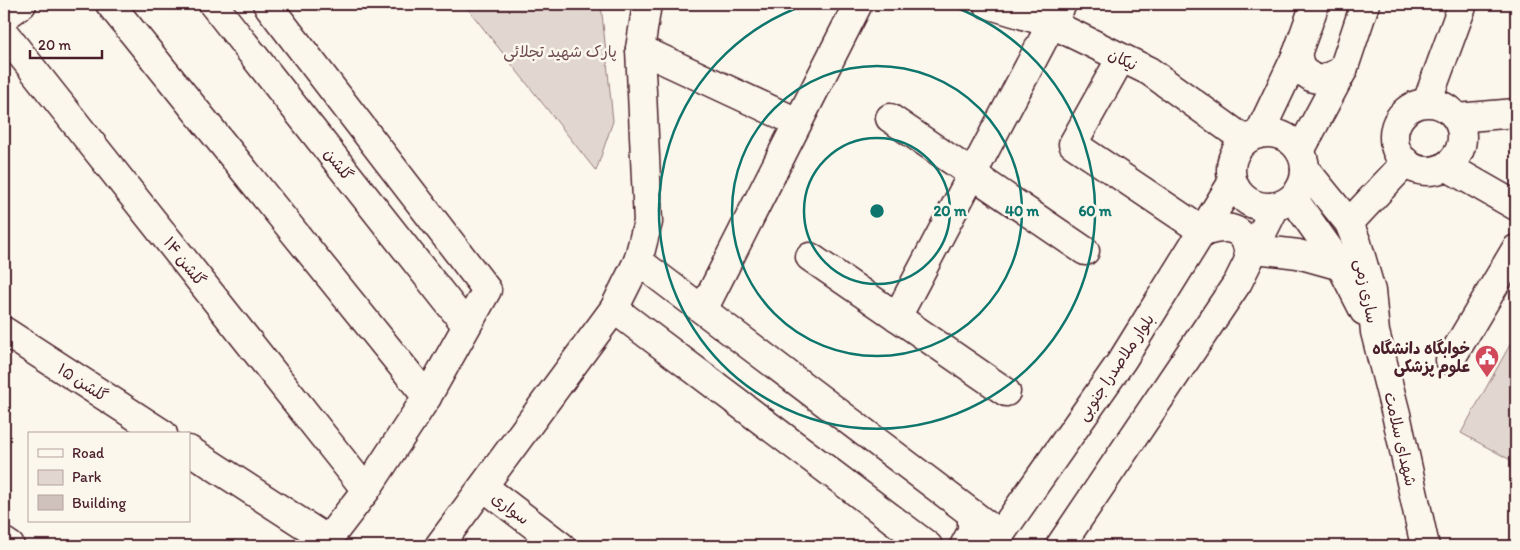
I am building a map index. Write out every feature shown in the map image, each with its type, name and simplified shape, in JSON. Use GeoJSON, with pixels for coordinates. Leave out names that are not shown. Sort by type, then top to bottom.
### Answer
{"type":"FeatureCollection","features":[{"type":"Feature","properties":{"kind":"street"},"geometry":{"type":"LineString","coordinates":[[4,17],[22,4]]}},
{"type":"Feature","properties":{"kind":"street"},"geometry":{"type":"LineString","coordinates":[[110,4],[427,397]]}},
{"type":"Feature","properties":{"kind":"street","name":"گلشن"},"geometry":{"type":"LineString","coordinates":[[213,4],[466,325]]}},
{"type":"Feature","properties":{"kind":"street"},"geometry":{"type":"LineString","coordinates":[[190,451],[326,543],[366,490],[427,397],[487,290],[267,4]]}},
{"type":"Feature","properties":{"kind":"street"},"geometry":{"type":"LineString","coordinates":[[439,546],[614,309],[638,261],[648,222],[640,49],[647,4]]}},
{"type":"Feature","properties":{"kind":"street"},"geometry":{"type":"LineString","coordinates":[[703,310],[858,4]]}},
{"type":"Feature","properties":{"kind":"street","name":"نیکان"},"geometry":{"type":"LineString","coordinates":[[987,4],[1056,14],[1121,58],[1149,71],[1252,137]]}},
{"type":"Feature","properties":{"kind":"street"},"geometry":{"type":"LineString","coordinates":[[1284,203],[1250,203],[1232,183],[1232,160],[1252,137],[1298,54],[1315,4]]}},
{"type":"Feature","properties":{"kind":"street"},"geometry":{"type":"LineString","coordinates":[[1060,546],[1238,282],[1284,203],[1302,185],[1302,160],[1343,70],[1365,4]]}},
{"type":"Feature","properties":{"kind":"street"},"geometry":{"type":"LineString","coordinates":[[1426,102],[1462,4]]}},
{"type":"Feature","properties":{"kind":"street"},"geometry":{"type":"LineString","coordinates":[[897,317],[1056,14]]}},
{"type":"Feature","properties":{"kind":"street","name":"گلشن ۱۴"},"geometry":{"type":"LineString","coordinates":[[4,33],[366,490]]}},
{"type":"Feature","properties":{"kind":"street"},"geometry":{"type":"LineString","coordinates":[[640,49],[798,122]]}},
{"type":"Feature","properties":{"kind":"street"},"geometry":{"type":"LineString","coordinates":[[1298,54],[1302,70],[1314,78],[1323,80],[1343,70]]}},
{"type":"Feature","properties":{"kind":"street"},"geometry":{"type":"LineString","coordinates":[[1121,58],[1073,144],[1204,232],[1220,226],[1237,231],[1249,244],[1253,254]]}},
{"type":"Feature","properties":{"kind":"street"},"geometry":{"type":"LineString","coordinates":[[1426,102],[1438,104],[1449,110],[1457,118],[1462,129],[1460,150],[1446,166],[1425,171],[1414,168],[1399,154],[1395,144],[1394,132],[1398,121],[1405,111],[1415,105],[1426,102]]}},
{"type":"Feature","properties":{"kind":"street"},"geometry":{"type":"LineString","coordinates":[[1457,118],[1516,113]]}},
{"type":"Feature","properties":{"kind":"street"},"geometry":{"type":"LineString","coordinates":[[890,118],[1085,251]]}},
{"type":"Feature","properties":{"kind":"street"},"geometry":{"type":"LineString","coordinates":[[1252,137],[1275,134],[1289,140],[1302,160]]}},
{"type":"Feature","properties":{"kind":"street","name":"ساری زمی"},"geometry":{"type":"LineString","coordinates":[[1302,160],[1349,223],[1370,291],[1375,332]]}},
{"type":"Feature","properties":{"kind":"street"},"geometry":{"type":"LineString","coordinates":[[1349,223],[1406,162]]}},
{"type":"Feature","properties":{"kind":"street"},"geometry":{"type":"LineString","coordinates":[[1446,166],[1516,206]]}},
{"type":"Feature","properties":{"kind":"street","name":"بلوار ملاصدرا جنوبی"},"geometry":{"type":"LineString","coordinates":[[996,540],[1123,359],[1204,232],[1232,183]]}},
{"type":"Feature","properties":{"kind":"street","name":"ساری زمی"},"geometry":{"type":"LineString","coordinates":[[1284,203],[1341,266],[1375,332]]}},
{"type":"Feature","properties":{"kind":"street"},"geometry":{"type":"LineString","coordinates":[[1450,360],[1516,249]]}},
{"type":"Feature","properties":{"kind":"street"},"geometry":{"type":"LineString","coordinates":[[1253,254],[1298,254],[1341,266]]}},
{"type":"Feature","properties":{"kind":"street"},"geometry":{"type":"LineString","coordinates":[[810,257],[1006,392]]}},
{"type":"Feature","properties":{"kind":"street"},"geometry":{"type":"LineString","coordinates":[[638,261],[972,514],[996,540]]}},
{"type":"Feature","properties":{"kind":"street"},"geometry":{"type":"LineString","coordinates":[[614,309],[928,546]]}},
{"type":"Feature","properties":{"kind":"street","name":"گلشن ۱۵"},"geometry":{"type":"LineString","coordinates":[[4,331],[160,432]]}},
{"type":"Feature","properties":{"kind":"street","name":"شهدای سلامت"},"geometry":{"type":"LineString","coordinates":[[1375,332],[1396,414],[1425,546]]}},
{"type":"Feature","properties":{"kind":"street","name":"سواری"},"geometry":{"type":"LineString","coordinates":[[484,487],[561,546]]}},
{"type":"Feature","properties":{"kind":"street"},"geometry":{"type":"LineString","coordinates":[[964,546],[972,531],[972,514]]}},
{"type":"Feature","properties":{"kind":"street"},"geometry":{"type":"LineString","coordinates":[[4,542],[10,546]]}},
{"type":"Feature","properties":{"kind":"green space","name":"پارک شهید تجلائی"},"geometry":{"type":"Polygon","coordinates":[[[464,4],[601,4],[613,121],[596,171],[464,4]]]}},
{"type":"Feature","properties":{"kind":"green space"},"geometry":{"type":"Polygon","coordinates":[[[1516,334],[1516,463],[1461,433],[1516,334]]]}},
{"type":"Feature","properties":{"kind":"building"},"geometry":{"type":"Polygon","coordinates":[[[814,539],[823,546],[809,546],[814,539]]]}},
{"type":"Feature","properties":{"kind":"place","name":"خوابگاه دانشگاه علوم پزشکی"},"geometry":{"type":"Point","coordinates":[1487,378]}}]}
